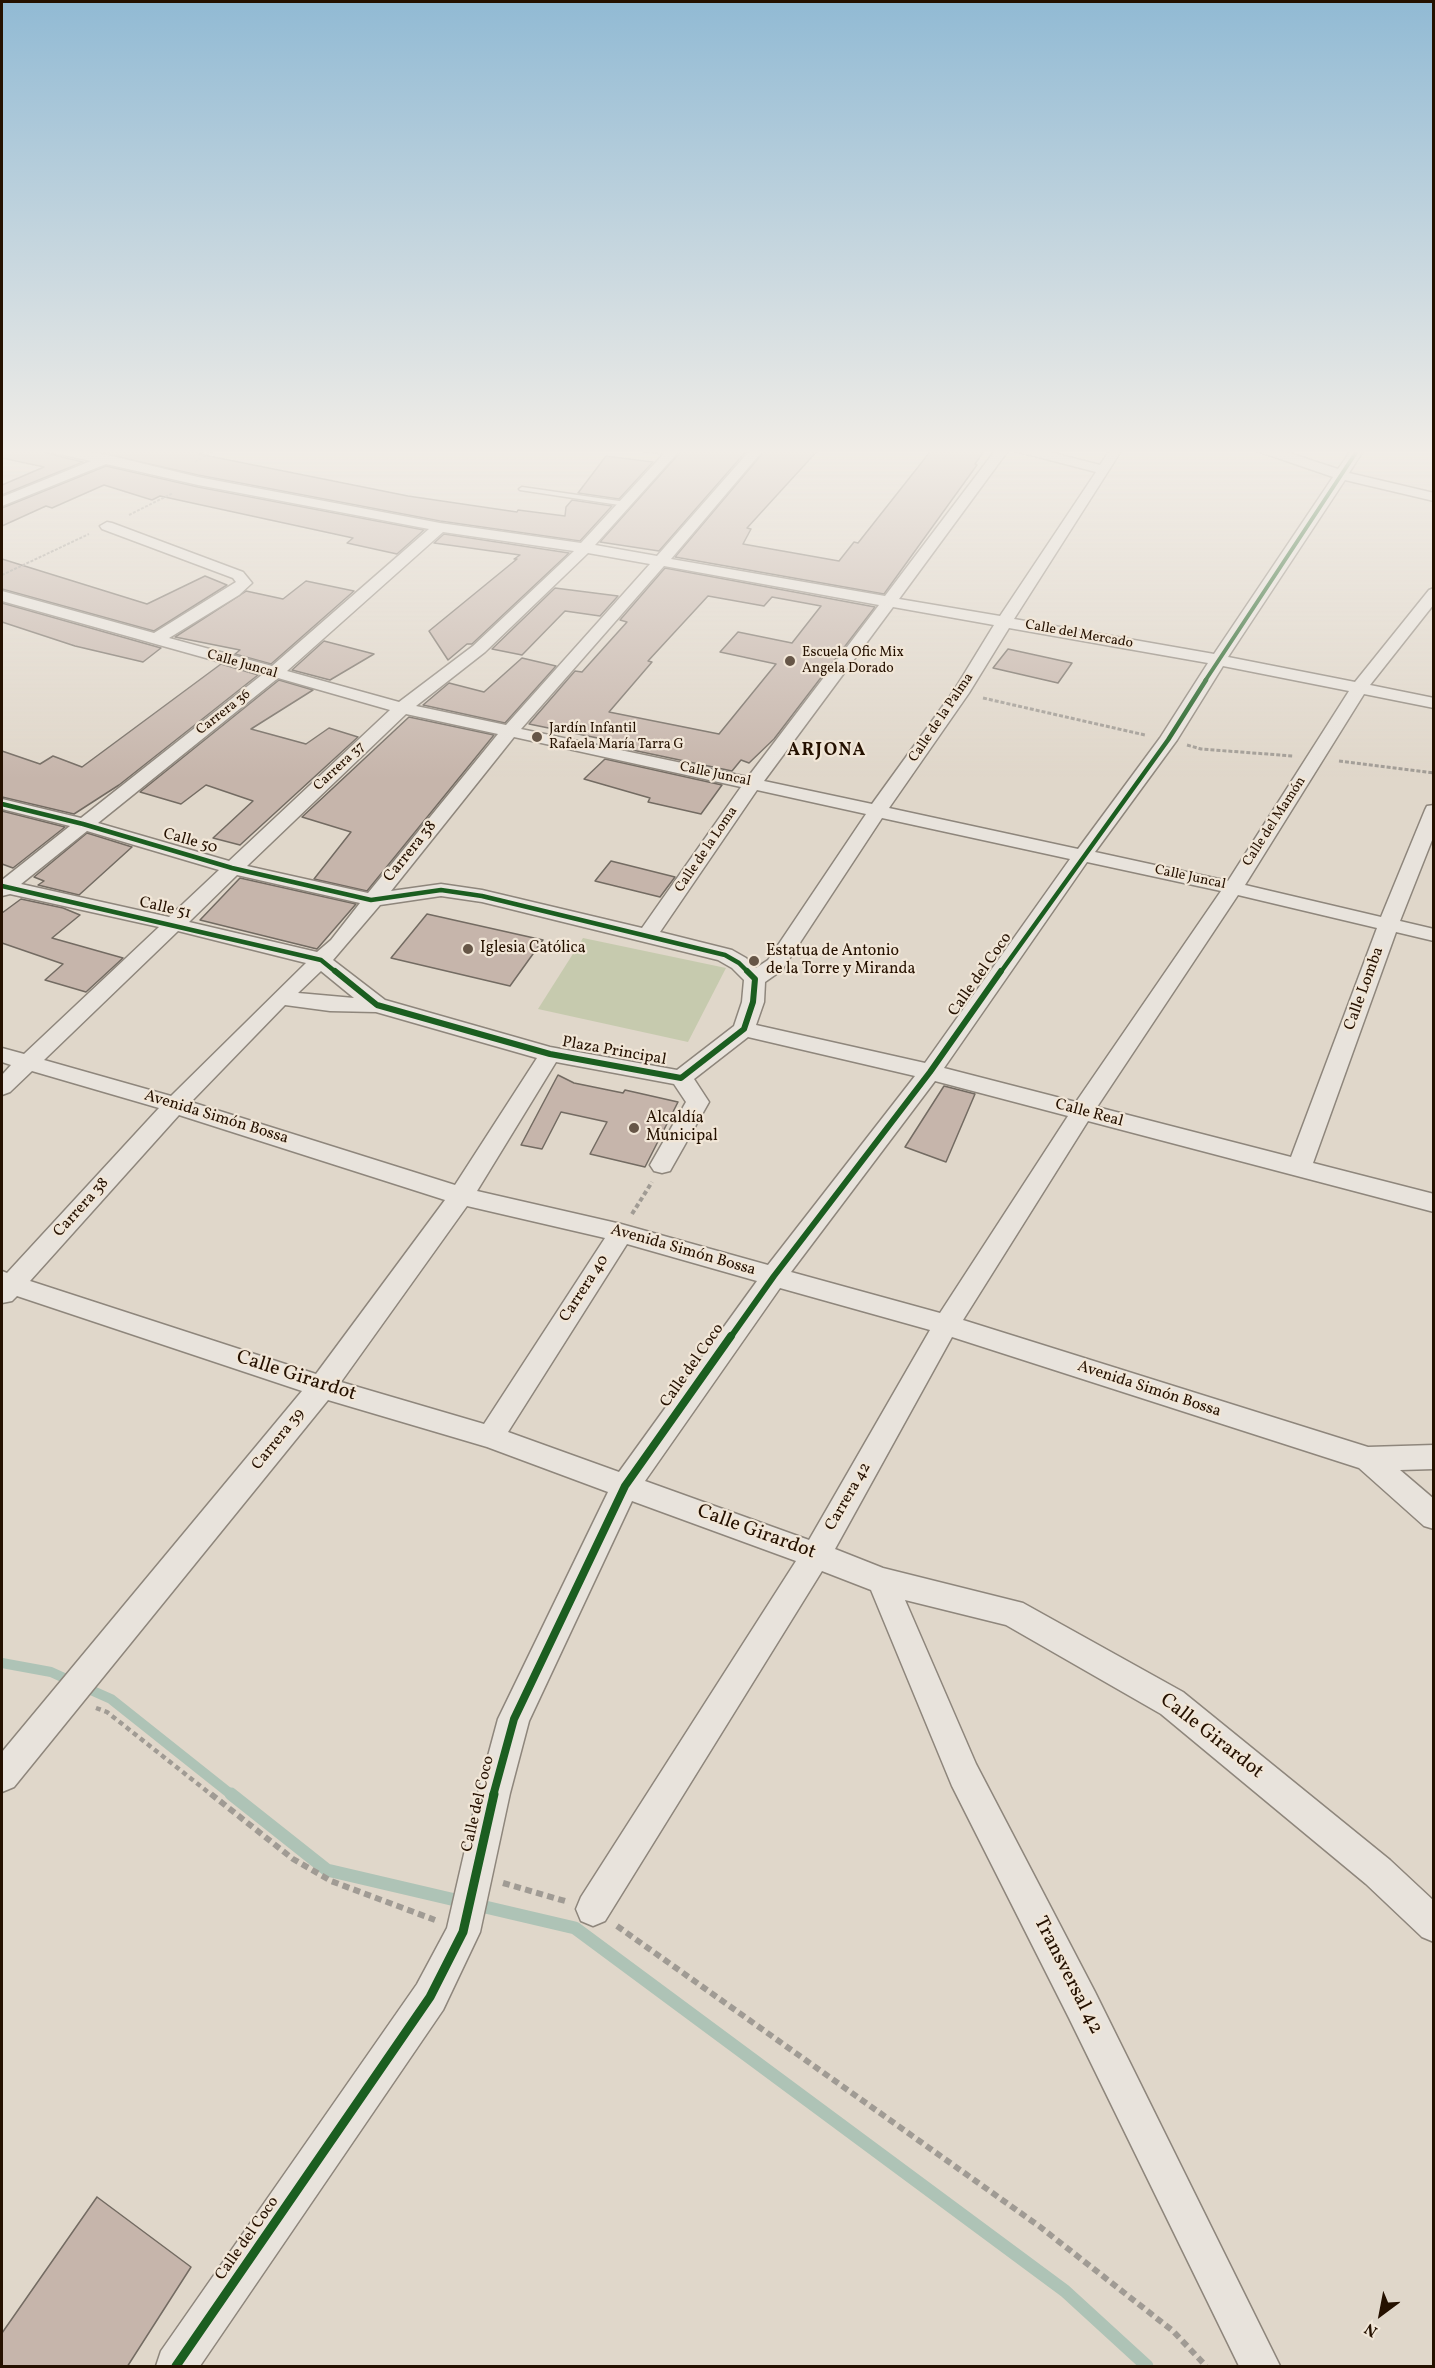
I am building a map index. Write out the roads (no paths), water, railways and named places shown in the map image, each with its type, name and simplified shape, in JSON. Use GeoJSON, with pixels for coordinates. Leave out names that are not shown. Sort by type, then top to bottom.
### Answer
{"type":"FeatureCollection","features":[{"type":"Feature","properties":{"kind":"street"},"geometry":{"type":"LineString","coordinates":[[154,640],[234,592],[244,583],[238,575],[194,559]]}},
{"type":"Feature","properties":{"kind":"street","name":"Carrera 36"},"geometry":{"type":"LineString","coordinates":[[3,888],[273,674],[404,559]]}},
{"type":"Feature","properties":{"kind":"street","name":"Carrera 37"},"geometry":{"type":"LineString","coordinates":[[2,1087],[402,708],[479,649],[574,559]]}},
{"type":"Feature","properties":{"kind":"street","name":"Calle del Mercado"},"geometry":{"type":"LineString","coordinates":[[646,559],[1218,660],[1434,703]]}},
{"type":"Feature","properties":{"kind":"street","name":"Carrera 38"},"geometry":{"type":"LineString","coordinates":[[5,1287],[175,1105],[280,998],[338,944],[508,732],[663,559]]}},
{"type":"Feature","properties":{"kind":"street","name":"Calle de la Loma"},"geometry":{"type":"LineString","coordinates":[[648,935],[753,783],[920,559]]}},
{"type":"Feature","properties":{"kind":"street","name":"Calle de la Palma"},"geometry":{"type":"LineString","coordinates":[[755,979],[775,964],[877,811],[962,693],[1004,622],[1046,559]]}},
{"type":"Feature","properties":{"kind":"street","name":"Calle del Coco"},"geometry":{"type":"LineString","coordinates":[[176,2367],[430,1997],[470,1904],[494,1793],[514,1719],[625,1486],[774,1276],[930,1072],[1082,856],[1168,740],[1286,559]]}},
{"type":"Feature","properties":{"kind":"street","name":"Calle del Mamón"},"geometry":{"type":"LineString","coordinates":[[1081,1113],[1233,888],[1360,687],[1434,593]]}},
{"type":"Feature","properties":{"kind":"street","name":"Calle Juncal"},"geometry":{"type":"LineString","coordinates":[[2,596],[273,674],[402,708],[1233,888],[1434,935]]}},
{"type":"Feature","properties":{"kind":"street","name":"Calle 50"},"geometry":{"type":"LineString","coordinates":[[2,804],[83,824],[232,868],[371,900]]}},
{"type":"Feature","properties":{"kind":"street","name":"Calle Lomba"},"geometry":{"type":"LineString","coordinates":[[1299,1169],[1388,925],[1434,810]]}},
{"type":"Feature","properties":{"kind":"street"},"geometry":{"type":"LineString","coordinates":[[405,860],[417,879],[441,890],[482,896],[725,955],[739,963],[755,979],[753,1002],[744,1029]]}},
{"type":"Feature","properties":{"kind":"street","name":"Calle 51"},"geometry":{"type":"LineString","coordinates":[[3,888],[173,924],[321,960]]}},
{"type":"Feature","properties":{"kind":"street"},"geometry":{"type":"LineString","coordinates":[[371,900],[441,890]]}},
{"type":"Feature","properties":{"kind":"street","name":"Plaza Principal"},"geometry":{"type":"LineString","coordinates":[[321,960],[377,1005],[550,1054],[681,1078],[744,1029]]}},
{"type":"Feature","properties":{"kind":"street"},"geometry":{"type":"LineString","coordinates":[[280,998],[330,1004],[377,1005]]}},
{"type":"Feature","properties":{"kind":"street","name":"Calle Real"},"geometry":{"type":"LineString","coordinates":[[744,1029],[930,1072],[1434,1203]]}},
{"type":"Feature","properties":{"kind":"street","name":"Carrera 39"},"geometry":{"type":"LineString","coordinates":[[2,1776],[322,1387],[461,1196],[550,1054]]}},
{"type":"Feature","properties":{"kind":"street","name":"Avenida Simón Bossa"},"geometry":{"type":"LineString","coordinates":[[2,1055],[175,1105],[461,1196],[621,1233],[946,1325],[1368,1459],[1434,1457]]}},
{"type":"Feature","properties":{"kind":"street"},"geometry":{"type":"LineString","coordinates":[[662,1165],[698,1102],[681,1078]]}},
{"type":"Feature","properties":{"kind":"street","name":"Carrera 42"},"geometry":{"type":"LineString","coordinates":[[593,1909],[816,1555],[946,1325],[1081,1113]]}},
{"type":"Feature","properties":{"kind":"street","name":"Carrera 40"},"geometry":{"type":"LineString","coordinates":[[490,1437],[621,1233]]}},
{"type":"Feature","properties":{"kind":"street","name":"Calle Girardot"},"geometry":{"type":"LineString","coordinates":[[5,1287],[322,1387],[490,1437],[882,1581],[1012,1612],[1172,1703],[1378,1872],[1434,1925]]}},
{"type":"Feature","properties":{"kind":"street"},"geometry":{"type":"LineString","coordinates":[[1368,1459],[1434,1517]]}},
{"type":"Feature","properties":{"kind":"street","name":"Transversal 42"},"geometry":{"type":"LineString","coordinates":[[882,1581],[964,1775],[1082,2005],[1260,2367]]}},
{"type":"Feature","properties":{"kind":"waterway"},"geometry":{"type":"LineString","coordinates":[[2,1663],[51,1672],[73,1682]]}},
{"type":"Feature","properties":{"kind":"waterway"},"geometry":{"type":"LineString","coordinates":[[84,1687],[111,1699],[233,1796]]}},
{"type":"Feature","properties":{"kind":"waterway"},"geometry":{"type":"LineString","coordinates":[[231,1794],[327,1870],[575,1928],[1065,2291],[1147,2366]]}},
{"type":"Feature","properties":{"kind":"place","name":"Escuela Ofic Mix Angela Dorado"},"geometry":{"type":"Point","coordinates":[790,661]}},
{"type":"Feature","properties":{"kind":"place","name":"Jardín Infantil Rafaela María Tarra G"},"geometry":{"type":"Point","coordinates":[537,737]}},
{"type":"Feature","properties":{"kind":"place","name":"Iglesia Católica"},"geometry":{"type":"Point","coordinates":[468,949]}},
{"type":"Feature","properties":{"kind":"place","name":"Estatua de Antonio de la Torre y Miranda"},"geometry":{"type":"Point","coordinates":[754,961]}},
{"type":"Feature","properties":{"kind":"place","name":"Alcaldía Municipal"},"geometry":{"type":"Point","coordinates":[634,1128]}},
{"type":"Feature","properties":{"kind":"district","name":"ARJONA"},"geometry":{"type":"Point","coordinates":[827,752]}}]}
